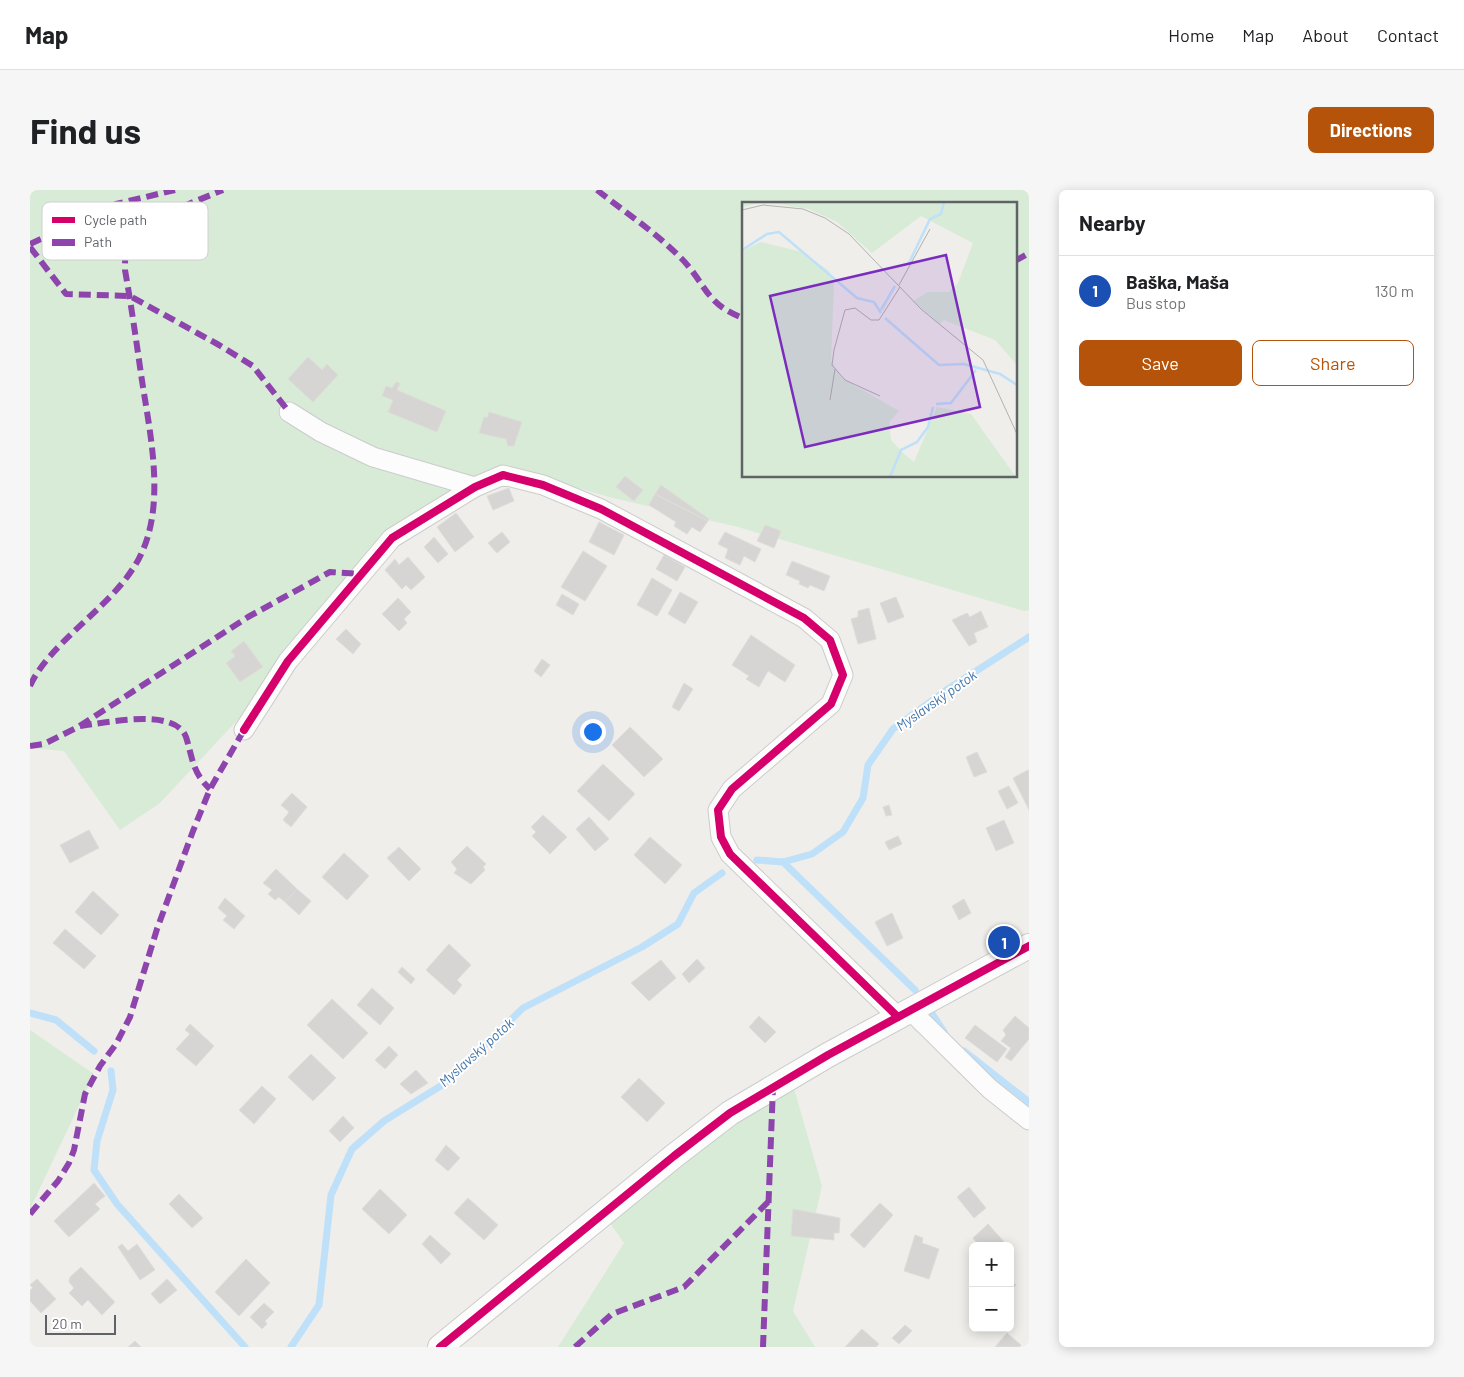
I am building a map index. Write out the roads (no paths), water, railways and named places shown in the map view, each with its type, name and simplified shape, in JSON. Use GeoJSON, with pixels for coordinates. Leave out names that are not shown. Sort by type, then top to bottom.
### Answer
{"type":"FeatureCollection","features":[{"type":"Feature","properties":{"kind":"street"},"geometry":{"type":"LineString","coordinates":[[288,412],[321,432],[373,457],[475,487]]}},
{"type":"Feature","properties":{"kind":"street"},"geometry":{"type":"LineString","coordinates":[[244,730],[288,661],[392,538],[475,487],[503,476],[543,485],[592,505],[804,618],[830,640],[843,675],[831,704],[732,789],[718,810],[721,837],[730,854],[904,1013],[990,1089],[1029,1120]]}},
{"type":"Feature","properties":{"kind":"street"},"geometry":{"type":"LineString","coordinates":[[440,1347],[674,1156],[730,1114],[774,1086],[1029,946]]}},
{"type":"Feature","properties":{"kind":"waterway","name":"Myslavský potok"},"geometry":{"type":"LineString","coordinates":[[757,860],[783,862],[812,854],[843,832],[863,798],[868,765],[893,729],[945,691],[1029,637]]}},
{"type":"Feature","properties":{"kind":"waterway"},"geometry":{"type":"LineString","coordinates":[[783,862],[915,990]]}},
{"type":"Feature","properties":{"kind":"waterway","name":"Myslavský potok"},"geometry":{"type":"LineString","coordinates":[[291,1347],[319,1305],[331,1195],[352,1149],[384,1121],[447,1082],[523,1008],[642,947],[678,924],[694,893],[722,873]]}},
{"type":"Feature","properties":{"kind":"waterway"},"geometry":{"type":"LineString","coordinates":[[931,1012],[944,1032]]}},
{"type":"Feature","properties":{"kind":"waterway"},"geometry":{"type":"LineString","coordinates":[[30,1013],[56,1020],[94,1051]]}},
{"type":"Feature","properties":{"kind":"waterway"},"geometry":{"type":"LineString","coordinates":[[964,1051],[1029,1102]]}},
{"type":"Feature","properties":{"kind":"waterway"},"geometry":{"type":"LineString","coordinates":[[111,1071],[113,1090],[97,1141],[94,1170],[117,1204],[245,1347]]}},
{"type":"Feature","properties":{"kind":"place","name":"Baška, Maša"},"geometry":{"type":"Point","coordinates":[1004,942]}}]}
